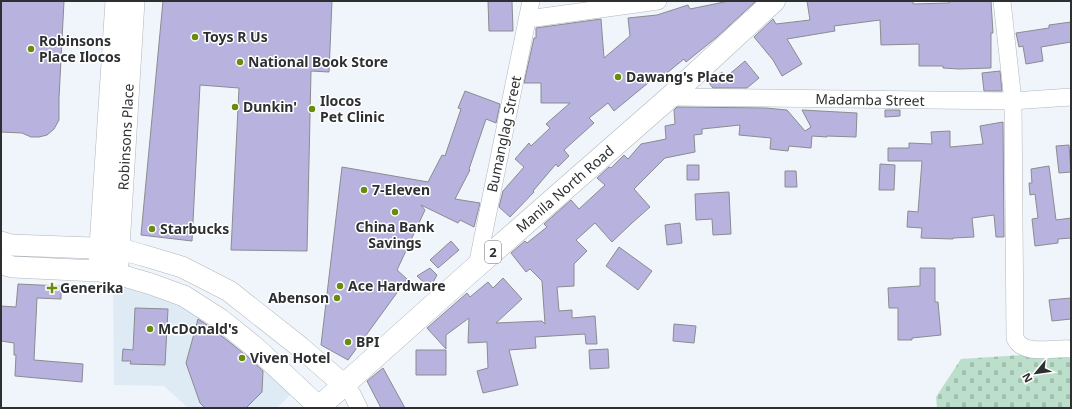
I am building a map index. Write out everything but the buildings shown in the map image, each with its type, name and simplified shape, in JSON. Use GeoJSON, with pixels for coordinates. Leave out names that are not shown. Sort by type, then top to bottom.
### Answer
{"type":"FeatureCollection","features":[{"type":"Feature","properties":{"kind":"highway","name":"Manila North Road"},"geometry":{"type":"LineString","coordinates":[[318,408],[670,97],[774,1]]}},
{"type":"Feature","properties":{"kind":"street","name":"Robinsons Place"},"geometry":{"type":"LineString","coordinates":[[110,249],[116,1]]}},
{"type":"Feature","properties":{"kind":"street","name":"Robinsons Place"},"geometry":{"type":"LineString","coordinates":[[107,272],[129,66],[134,1]]}},
{"type":"Feature","properties":{"kind":"street","name":"Bumanglag Street"},"geometry":{"type":"LineString","coordinates":[[477,266],[531,1]]}},
{"type":"Feature","properties":{"kind":"street"},"geometry":{"type":"LineString","coordinates":[[528,18],[658,1]]}},
{"type":"Feature","properties":{"kind":"street"},"geometry":{"type":"LineString","coordinates":[[1002,1],[1012,101],[1015,338],[1017,343],[1025,348],[1043,350],[1062,348],[1071,349]]}},
{"type":"Feature","properties":{"kind":"street","name":"Madamba Street"},"geometry":{"type":"LineString","coordinates":[[670,97],[1012,101],[1071,97]]}},
{"type":"Feature","properties":{"kind":"street"},"geometry":{"type":"LineString","coordinates":[[1,242],[11,245],[110,249],[142,255],[182,267],[229,291],[300,347],[344,385],[352,394],[359,408]]}},
{"type":"Feature","properties":{"kind":"street"},"geometry":{"type":"LineString","coordinates":[[1,264],[22,267],[107,272],[151,284],[184,296],[220,319],[256,348],[318,408]]}},
{"type":"Feature","properties":{"kind":"shaded area"},"geometry":{"type":"Polygon","coordinates":[[[141,269],[216,306],[300,385],[277,408],[188,408],[164,386],[114,385],[113,280],[141,269]]]}},
{"type":"Feature","properties":{"kind":"green space"},"geometry":{"type":"Polygon","coordinates":[[[1071,352],[1071,408],[937,408],[936,397],[961,359],[1071,352]]]}},
{"type":"Feature","properties":{"kind":"place","name":"Toys R Us"},"geometry":{"type":"Point","coordinates":[195,37]}},
{"type":"Feature","properties":{"kind":"place","name":"Robinsons Place Ilocos"},"geometry":{"type":"Point","coordinates":[31,49]}},
{"type":"Feature","properties":{"kind":"place","name":"National Book Store"},"geometry":{"type":"Point","coordinates":[240,62]}},
{"type":"Feature","properties":{"kind":"place","name":"Dawang's Place"},"geometry":{"type":"Point","coordinates":[618,77]}},
{"type":"Feature","properties":{"kind":"place","name":"Dunkin'"},"geometry":{"type":"Point","coordinates":[235,107]}},
{"type":"Feature","properties":{"kind":"place","name":"Ilocos Pet Clinic"},"geometry":{"type":"Point","coordinates":[312,109]}},
{"type":"Feature","properties":{"kind":"place","name":"7-Eleven"},"geometry":{"type":"Point","coordinates":[364,190]}},
{"type":"Feature","properties":{"kind":"place","name":"China Bank Savings"},"geometry":{"type":"Point","coordinates":[395,212]}},
{"type":"Feature","properties":{"kind":"place","name":"Starbucks"},"geometry":{"type":"Point","coordinates":[152,229]}},
{"type":"Feature","properties":{"kind":"place","name":"Ace Hardware"},"geometry":{"type":"Point","coordinates":[340,286]}},
{"type":"Feature","properties":{"kind":"place","name":"Generika"},"geometry":{"type":"Point","coordinates":[52,288]}},
{"type":"Feature","properties":{"kind":"place","name":"Abenson"},"geometry":{"type":"Point","coordinates":[337,298]}},
{"type":"Feature","properties":{"kind":"place","name":"McDonald's"},"geometry":{"type":"Point","coordinates":[150,329]}},
{"type":"Feature","properties":{"kind":"place","name":"BPI"},"geometry":{"type":"Point","coordinates":[348,342]}},
{"type":"Feature","properties":{"kind":"place","name":"Viven Hotel"},"geometry":{"type":"Point","coordinates":[242,358]}}]}
